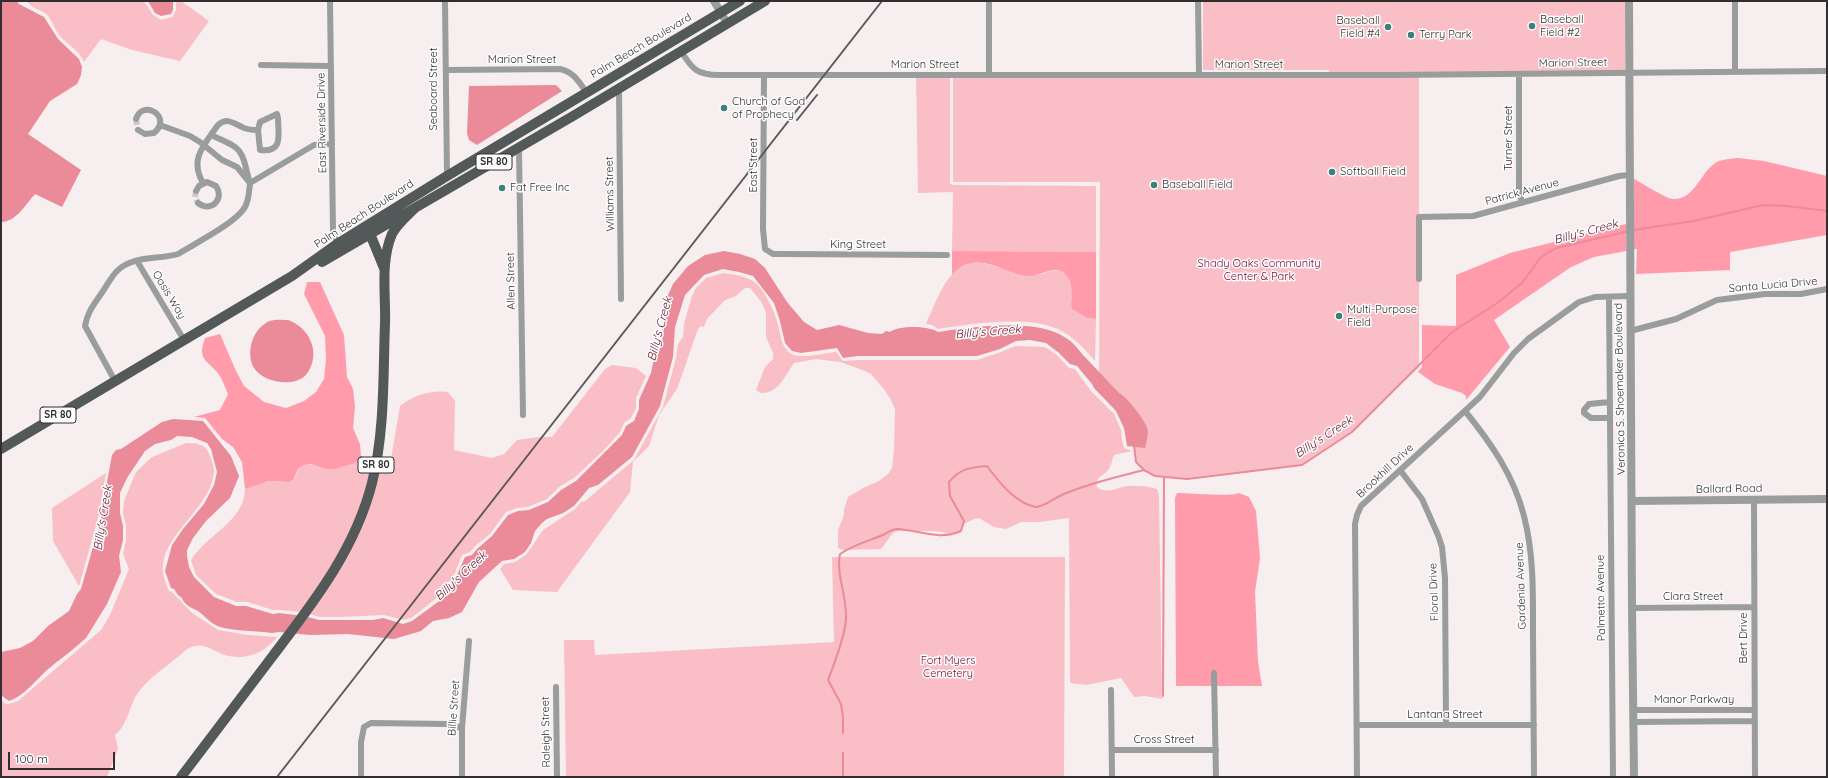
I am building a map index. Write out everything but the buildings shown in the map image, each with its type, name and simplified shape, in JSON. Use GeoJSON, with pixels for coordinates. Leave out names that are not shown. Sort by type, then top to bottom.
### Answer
{"type":"FeatureCollection","features":[{"type":"Feature","properties":{"kind":"main road","name":"Palm Beach Boulevard"},"geometry":{"type":"LineString","coordinates":[[1,449],[295,274],[337,244],[368,231],[447,176],[740,1]]}},
{"type":"Feature","properties":{"kind":"main road","name":"Palm Beach Boulevard"},"geometry":{"type":"LineString","coordinates":[[415,208],[619,89],[765,1]]}},
{"type":"Feature","properties":{"kind":"main road"},"geometry":{"type":"LineString","coordinates":[[519,148],[520,141],[533,125]]}},
{"type":"Feature","properties":{"kind":"main road"},"geometry":{"type":"LineString","coordinates":[[295,274],[312,267],[368,231],[415,208]]}},
{"type":"Feature","properties":{"kind":"main road","name":"SR 80"},"geometry":{"type":"LineString","coordinates":[[181,777],[310,607],[345,551],[361,516],[373,477],[382,414],[385,270],[387,252],[389,242],[396,227],[415,208]]}},
{"type":"Feature","properties":{"kind":"main road"},"geometry":{"type":"LineString","coordinates":[[368,231],[385,270]]}},
{"type":"Feature","properties":{"kind":"street","name":"East Riverside Drive"},"geometry":{"type":"LineString","coordinates":[[330,1],[333,231],[337,244]]}},
{"type":"Feature","properties":{"kind":"street","name":"Seaboard Street"},"geometry":{"type":"LineString","coordinates":[[445,1],[447,176]]}},
{"type":"Feature","properties":{"kind":"street"},"geometry":{"type":"LineString","coordinates":[[714,1],[727,23]]}},
{"type":"Feature","properties":{"kind":"street"},"geometry":{"type":"LineString","coordinates":[[989,1],[989,76]]}},
{"type":"Feature","properties":{"kind":"street"},"geometry":{"type":"LineString","coordinates":[[1198,1],[1199,75]]}},
{"type":"Feature","properties":{"kind":"street","name":"Veronica S. Shoemaker Boulevard"},"geometry":{"type":"LineString","coordinates":[[1629,1],[1634,777]]}},
{"type":"Feature","properties":{"kind":"street"},"geometry":{"type":"LineString","coordinates":[[1735,1],[1735,72]]}},
{"type":"Feature","properties":{"kind":"street","name":"Marion Street"},"geometry":{"type":"LineString","coordinates":[[682,51],[692,67],[699,72],[709,75],[989,76],[1827,71]]}},
{"type":"Feature","properties":{"kind":"street"},"geometry":{"type":"LineString","coordinates":[[261,65],[331,66]]}},
{"type":"Feature","properties":{"kind":"street","name":"Marion Street"},"geometry":{"type":"LineString","coordinates":[[446,70],[560,69],[569,71],[577,77],[587,93]]}},
{"type":"Feature","properties":{"kind":"street","name":"Turner Street"},"geometry":{"type":"LineString","coordinates":[[1519,74],[1519,191],[1522,203]]}},
{"type":"Feature","properties":{"kind":"street","name":"East Street"},"geometry":{"type":"LineString","coordinates":[[764,75],[764,229],[766,249],[770,252]]}},
{"type":"Feature","properties":{"kind":"street","name":"Williams Street"},"geometry":{"type":"LineString","coordinates":[[619,89],[621,299]]}},
{"type":"Feature","properties":{"kind":"street"},"geometry":{"type":"LineString","coordinates":[[136,119],[143,110],[151,110],[158,114],[160,125],[158,130],[150,134],[145,134],[138,130]]}},
{"type":"Feature","properties":{"kind":"street"},"geometry":{"type":"LineString","coordinates":[[277,114],[278,136],[276,148],[271,151],[260,150],[258,130],[260,122],[277,114]]}},
{"type":"Feature","properties":{"kind":"street"},"geometry":{"type":"LineString","coordinates":[[203,183],[197,174],[198,156],[211,135],[222,122],[228,121],[247,129],[258,130]]}},
{"type":"Feature","properties":{"kind":"street"},"geometry":{"type":"LineString","coordinates":[[160,125],[190,136],[204,145],[222,160],[237,167],[250,183]]}},
{"type":"Feature","properties":{"kind":"street"},"geometry":{"type":"LineString","coordinates":[[115,381],[85,326],[86,317],[117,271],[129,263],[178,254],[235,218],[244,209],[248,200],[250,183],[241,152],[235,146],[211,135]]}},
{"type":"Feature","properties":{"kind":"street"},"geometry":{"type":"LineString","coordinates":[[250,183],[314,145],[332,144]]}},
{"type":"Feature","properties":{"kind":"street","name":"Allen Street"},"geometry":{"type":"LineString","coordinates":[[519,148],[523,415]]}},
{"type":"Feature","properties":{"kind":"street","name":"Patrick Avenue"},"geometry":{"type":"LineString","coordinates":[[1419,279],[1419,217],[1473,216],[1629,175]]}},
{"type":"Feature","properties":{"kind":"street"},"geometry":{"type":"LineString","coordinates":[[196,191],[203,183]]}},
{"type":"Feature","properties":{"kind":"street"},"geometry":{"type":"LineString","coordinates":[[198,203],[204,206],[211,206],[215,204],[219,197],[216,186],[213,184],[203,183]]}},
{"type":"Feature","properties":{"kind":"street","name":"King Street"},"geometry":{"type":"LineString","coordinates":[[770,252],[781,254],[947,255]]}},
{"type":"Feature","properties":{"kind":"street","name":"Oasis Way"},"geometry":{"type":"LineString","coordinates":[[137,261],[184,340]]}},
{"type":"Feature","properties":{"kind":"street","name":"Santa Lucia Drive"},"geometry":{"type":"LineString","coordinates":[[1630,331],[1676,319],[1717,300],[1765,294],[1801,294],[1827,289]]}},
{"type":"Feature","properties":{"kind":"street"},"geometry":{"type":"LineString","coordinates":[[1609,297],[1630,296]]}},
{"type":"Feature","properties":{"kind":"street","name":"Brookhill Drive"},"geometry":{"type":"LineString","coordinates":[[1357,777],[1355,531],[1357,514],[1361,506],[1487,389],[1514,353],[1528,339],[1579,302],[1595,297],[1609,297]]}},
{"type":"Feature","properties":{"kind":"street","name":"Palmetto Avenue"},"geometry":{"type":"LineString","coordinates":[[1609,297],[1613,777]]}},
{"type":"Feature","properties":{"kind":"street"},"geometry":{"type":"LineString","coordinates":[[1610,402],[1589,404],[1584,410],[1584,412],[1591,418],[1610,418]]}},
{"type":"Feature","properties":{"kind":"street","name":"Gardenia Avenue"},"geometry":{"type":"LineString","coordinates":[[1465,411],[1484,434],[1506,469],[1520,502],[1529,538],[1533,585],[1534,777]]}},
{"type":"Feature","properties":{"kind":"street","name":"Floral Drive"},"geometry":{"type":"LineString","coordinates":[[1400,470],[1422,499],[1438,534],[1442,547],[1445,578],[1446,725]]}},
{"type":"Feature","properties":{"kind":"street","name":"Ballard Road"},"geometry":{"type":"LineString","coordinates":[[1632,501],[1827,499]]}},
{"type":"Feature","properties":{"kind":"street","name":"Bert Drive"},"geometry":{"type":"LineString","coordinates":[[1754,500],[1755,777]]}},
{"type":"Feature","properties":{"kind":"street","name":"Clara Street"},"geometry":{"type":"LineString","coordinates":[[1632,608],[1754,607]]}},
{"type":"Feature","properties":{"kind":"street","name":"Billie Street"},"geometry":{"type":"LineString","coordinates":[[462,777],[462,728],[469,641]]}},
{"type":"Feature","properties":{"kind":"street"},"geometry":{"type":"LineString","coordinates":[[1214,673],[1216,777]]}},
{"type":"Feature","properties":{"kind":"street","name":"Raleigh Street"},"geometry":{"type":"LineString","coordinates":[[556,687],[557,777]]}},
{"type":"Feature","properties":{"kind":"street"},"geometry":{"type":"LineString","coordinates":[[1111,690],[1112,777]]}},
{"type":"Feature","properties":{"kind":"street","name":"Manor Parkway"},"geometry":{"type":"LineString","coordinates":[[1633,710],[1755,710]]}},
{"type":"Feature","properties":{"kind":"street","name":"Manor Parkway"},"geometry":{"type":"LineString","coordinates":[[1633,722],[1755,721]]}},
{"type":"Feature","properties":{"kind":"street"},"geometry":{"type":"LineString","coordinates":[[361,777],[361,742],[364,727],[371,723],[448,724],[462,728]]}},
{"type":"Feature","properties":{"kind":"street","name":"Lantana Street"},"geometry":{"type":"LineString","coordinates":[[1357,725],[1534,725]]}},
{"type":"Feature","properties":{"kind":"street","name":"Cross Street"},"geometry":{"type":"LineString","coordinates":[[1112,750],[1216,750]]}},
{"type":"Feature","properties":{"kind":"green space"},"geometry":{"type":"Polygon","coordinates":[[[27,1],[144,1],[153,15],[161,20],[173,17],[176,10],[176,1],[181,1],[209,21],[180,61],[132,50],[101,39],[84,62],[77,51],[59,34],[47,15],[33,7],[27,1]]]}},
{"type":"Feature","properties":{"kind":"green space","name":"Terry Park"},"geometry":{"type":"Polygon","coordinates":[[[1203,1],[1625,1],[1625,72],[1329,74],[1329,70],[1203,70],[1203,1]]]}},
{"type":"Feature","properties":{"kind":"green space"},"geometry":{"type":"Polygon","coordinates":[[[916,75],[950,77],[950,184],[1096,186],[1096,252],[952,251],[953,192],[918,193],[916,75]]]}},
{"type":"Feature","properties":{"kind":"green space","name":"Shady Oaks Community Center & Park"},"geometry":{"type":"Polygon","coordinates":[[[953,77],[1419,77],[1419,367],[1352,432],[1302,465],[1187,478],[1155,476],[1144,470],[1136,462],[1131,426],[1099,387],[1100,182],[953,182],[953,77]]]}},
{"type":"Feature","properties":{"kind":"green space"},"geometry":{"type":"Polygon","coordinates":[[[982,263],[1031,275],[1037,275],[1050,271],[1060,271],[1067,275],[1071,286],[1071,301],[1088,318],[1096,319],[1095,361],[1070,337],[1058,329],[1040,324],[1011,321],[938,329],[932,325],[926,324],[937,299],[952,274],[966,264],[982,263]]]}},
{"type":"Feature","properties":{"kind":"green space"},"geometry":{"type":"Polygon","coordinates":[[[723,273],[753,281],[762,290],[773,309],[778,323],[781,339],[787,351],[794,355],[812,356],[836,352],[843,361],[977,360],[1015,346],[1045,347],[1057,355],[1069,368],[1075,369],[1091,391],[1114,414],[1121,430],[1124,448],[1132,451],[1114,455],[1111,466],[1097,480],[1097,487],[1108,490],[1128,486],[1147,486],[1157,489],[1159,495],[1163,699],[1145,696],[1134,697],[1121,678],[1086,685],[1070,683],[1069,518],[1040,522],[1021,522],[1006,529],[994,527],[979,518],[964,524],[962,530],[957,534],[934,531],[898,531],[893,533],[881,549],[842,550],[838,548],[838,530],[844,515],[844,509],[848,497],[879,481],[889,473],[892,468],[895,409],[890,398],[871,374],[840,362],[816,359],[794,363],[777,387],[772,391],[761,393],[756,390],[765,367],[773,359],[773,353],[766,337],[766,313],[762,303],[750,288],[745,288],[736,296],[725,300],[707,319],[704,327],[701,326],[698,329],[677,389],[659,415],[649,446],[633,462],[630,492],[557,592],[513,590],[500,569],[504,564],[515,562],[526,555],[543,530],[575,509],[581,502],[585,501],[634,460],[663,407],[676,358],[678,344],[683,337],[684,324],[692,296],[696,288],[706,278],[723,273]]]}},
{"type":"Feature","properties":{"kind":"green space"},"geometry":{"type":"Polygon","coordinates":[[[612,365],[636,368],[646,376],[636,398],[636,408],[631,418],[624,423],[620,432],[604,450],[574,478],[559,487],[547,499],[528,507],[517,508],[506,512],[490,534],[470,552],[462,555],[452,580],[443,585],[438,597],[411,618],[403,620],[384,615],[320,617],[309,614],[315,606],[379,466],[386,467],[390,465],[400,406],[405,402],[423,394],[448,392],[455,401],[454,450],[492,458],[504,454],[517,440],[552,437],[605,369],[612,365]]]}},
{"type":"Feature","properties":{"kind":"green space"},"geometry":{"type":"Polygon","coordinates":[[[186,443],[198,444],[206,449],[214,467],[214,471],[212,483],[207,494],[175,536],[164,558],[164,575],[169,591],[172,592],[191,612],[218,630],[248,635],[277,637],[272,643],[260,651],[240,657],[225,655],[197,645],[187,649],[145,684],[136,695],[123,725],[115,735],[118,749],[107,777],[1,777],[1,699],[4,703],[8,704],[18,701],[101,630],[110,615],[129,569],[123,554],[126,540],[126,525],[123,513],[124,501],[136,472],[152,457],[186,443]]]}},
{"type":"Feature","properties":{"kind":"green space"},"geometry":{"type":"Polygon","coordinates":[[[358,462],[372,464],[364,498],[342,549],[301,612],[273,610],[247,602],[237,602],[216,594],[196,575],[191,560],[239,510],[245,489],[269,481],[291,481],[299,468],[307,464],[329,469],[358,462]]]}},
{"type":"Feature","properties":{"kind":"green space"},"geometry":{"type":"Polygon","coordinates":[[[106,473],[98,518],[79,586],[53,541],[52,508],[106,473]]]}},
{"type":"Feature","properties":{"kind":"green space","name":"Fort Myers Cemetery"},"geometry":{"type":"Polygon","coordinates":[[[832,557],[1065,557],[1064,777],[566,777],[564,640],[594,640],[595,655],[834,642],[832,557]]]}},
{"type":"Feature","properties":{"kind":"shaded area"},"geometry":{"type":"Polygon","coordinates":[[[1738,158],[1764,161],[1827,176],[1827,235],[1730,252],[1730,270],[1636,274],[1637,249],[1634,249],[1634,179],[1669,198],[1680,198],[1692,191],[1709,168],[1716,162],[1738,158]]]}},
{"type":"Feature","properties":{"kind":"shaded area"},"geometry":{"type":"Polygon","coordinates":[[[1626,224],[1626,251],[1594,257],[1571,267],[1494,320],[1510,347],[1466,400],[1466,396],[1462,393],[1435,384],[1418,372],[1422,367],[1422,325],[1456,326],[1456,275],[1510,253],[1626,224]]]}},
{"type":"Feature","properties":{"kind":"shaded area"},"geometry":{"type":"Polygon","coordinates":[[[952,251],[1096,252],[1096,319],[1088,318],[1072,309],[1072,290],[1070,282],[1061,271],[1052,270],[1030,276],[1014,273],[991,264],[975,262],[963,266],[952,274],[952,251]]]}},
{"type":"Feature","properties":{"kind":"shaded area"},"geometry":{"type":"Polygon","coordinates":[[[307,282],[320,282],[344,335],[347,377],[353,389],[355,407],[353,428],[360,444],[361,457],[358,462],[335,469],[325,469],[311,464],[304,465],[298,469],[293,480],[289,482],[268,481],[245,489],[242,462],[233,447],[222,439],[205,418],[194,417],[220,410],[228,394],[219,374],[202,354],[205,338],[220,334],[244,386],[264,402],[286,408],[304,401],[316,392],[324,379],[326,359],[325,336],[304,294],[307,282]]]}},
{"type":"Feature","properties":{"kind":"shaded area"},"geometry":{"type":"Polygon","coordinates":[[[1177,493],[1219,495],[1239,493],[1249,497],[1256,511],[1260,558],[1255,592],[1258,662],[1262,686],[1176,686],[1175,498],[1177,493]]]}},
{"type":"Feature","properties":{"kind":"water"},"geometry":{"type":"Polygon","coordinates":[[[1,1],[17,1],[19,4],[44,17],[58,39],[79,59],[82,67],[81,75],[77,84],[50,101],[28,134],[81,170],[62,207],[35,194],[16,216],[1,222],[1,1]]]}},
{"type":"Feature","properties":{"kind":"water"},"geometry":{"type":"Polygon","coordinates":[[[148,1],[173,1],[173,10],[171,14],[161,16],[155,13],[148,1]]]}},
{"type":"Feature","properties":{"kind":"water"},"geometry":{"type":"Polygon","coordinates":[[[556,85],[562,91],[477,145],[469,140],[467,133],[469,86],[556,85]]]}},
{"type":"Feature","properties":{"kind":"water"},"geometry":{"type":"Polygon","coordinates":[[[724,251],[755,259],[765,268],[787,302],[804,322],[817,330],[839,325],[868,333],[882,334],[886,331],[890,332],[907,327],[928,328],[938,332],[1004,325],[1038,328],[1054,332],[1066,338],[1073,344],[1136,410],[1148,431],[1145,448],[1127,446],[1124,428],[1116,411],[1094,388],[1077,366],[1070,364],[1046,343],[1030,340],[1016,341],[1000,349],[977,356],[858,356],[843,358],[837,348],[801,353],[792,351],[785,343],[774,303],[753,276],[723,269],[704,275],[685,295],[675,327],[673,357],[660,406],[632,457],[598,485],[589,488],[574,506],[542,523],[535,531],[531,543],[525,552],[514,559],[502,561],[479,582],[462,612],[449,618],[433,621],[421,631],[394,639],[348,634],[310,635],[279,632],[272,633],[232,629],[220,627],[214,624],[198,611],[186,604],[174,589],[171,588],[165,571],[172,545],[204,504],[214,485],[217,472],[211,449],[207,443],[192,437],[177,436],[171,440],[155,444],[145,451],[127,478],[120,493],[120,513],[123,526],[123,540],[119,556],[121,572],[107,604],[86,638],[47,670],[20,695],[9,701],[2,696],[1,652],[20,648],[33,641],[48,626],[69,611],[81,589],[101,519],[112,455],[116,450],[121,449],[162,422],[173,419],[203,421],[231,456],[239,476],[230,498],[206,521],[193,538],[187,550],[189,567],[194,577],[214,597],[236,606],[246,606],[273,614],[279,613],[304,616],[319,620],[373,620],[383,618],[403,624],[412,621],[442,599],[446,587],[454,582],[465,557],[472,555],[492,536],[508,515],[518,511],[529,510],[548,502],[561,490],[576,481],[622,435],[626,426],[634,421],[639,409],[639,400],[651,373],[655,353],[662,343],[668,295],[673,284],[688,266],[705,255],[724,251]]]}},
{"type":"Feature","properties":{"kind":"water"},"geometry":{"type":"Polygon","coordinates":[[[274,320],[288,320],[302,328],[307,334],[311,341],[313,356],[312,364],[308,372],[303,377],[297,381],[281,382],[272,380],[258,373],[251,362],[250,355],[252,341],[259,329],[264,324],[274,320]]]}},
{"type":"Feature","properties":{"kind":"waterway","name":"Billy's Creek"},"geometry":{"type":"LineString","coordinates":[[1633,230],[1694,221],[1763,205],[1787,206],[1827,211]]}},
{"type":"Feature","properties":{"kind":"waterway","name":"Billy's Creek"},"geometry":{"type":"LineString","coordinates":[[1134,446],[1136,462],[1144,470],[1155,476],[1187,479],[1302,465],[1352,432],[1452,332],[1496,304],[1522,283],[1541,257],[1556,248],[1629,231]]}},
{"type":"Feature","properties":{"kind":"waterway"},"geometry":{"type":"LineString","coordinates":[[843,733],[841,704],[828,680],[840,648],[846,622],[846,607],[839,569],[840,554],[895,529],[937,535],[953,534],[961,531],[964,521],[950,496],[949,482],[957,474],[970,468],[987,466],[1002,485],[1015,497],[1029,505],[1036,507],[1039,507],[1061,495],[1103,480],[1144,470]]}},
{"type":"Feature","properties":{"kind":"waterway"},"geometry":{"type":"LineString","coordinates":[[1163,696],[1164,477]]}},
{"type":"Feature","properties":{"kind":"waterway"},"geometry":{"type":"LineString","coordinates":[[843,753],[843,777]]}},
{"type":"Feature","properties":{"kind":"tunnel"},"geometry":{"type":"LineString","coordinates":[[136,119],[138,130]]}},
{"type":"Feature","properties":{"kind":"tunnel"},"geometry":{"type":"LineString","coordinates":[[196,191],[195,197],[198,203]]}},
{"type":"Feature","properties":{"kind":"railway"},"geometry":{"type":"LineString","coordinates":[[277,777],[882,1]]}},
{"type":"Feature","properties":{"kind":"railway"},"geometry":{"type":"LineString","coordinates":[[797,120],[817,95]]}},
{"type":"Feature","properties":{"kind":"place","name":"Baseball Field #2"},"geometry":{"type":"Point","coordinates":[1532,26]}},
{"type":"Feature","properties":{"kind":"place","name":"Baseball Field #4"},"geometry":{"type":"Point","coordinates":[1388,27]}},
{"type":"Feature","properties":{"kind":"place","name":"Terry Park"},"geometry":{"type":"Point","coordinates":[1411,35]}},
{"type":"Feature","properties":{"kind":"place","name":"Church of God of Prophecy"},"geometry":{"type":"Point","coordinates":[724,108]}},
{"type":"Feature","properties":{"kind":"place","name":"Softball Field"},"geometry":{"type":"Point","coordinates":[1332,172]}},
{"type":"Feature","properties":{"kind":"place","name":"Baseball Field"},"geometry":{"type":"Point","coordinates":[1154,185]}},
{"type":"Feature","properties":{"kind":"place","name":"Fat Free Inc"},"geometry":{"type":"Point","coordinates":[502,188]}},
{"type":"Feature","properties":{"kind":"place","name":"Multi-Purpose Field"},"geometry":{"type":"Point","coordinates":[1339,316]}}]}
